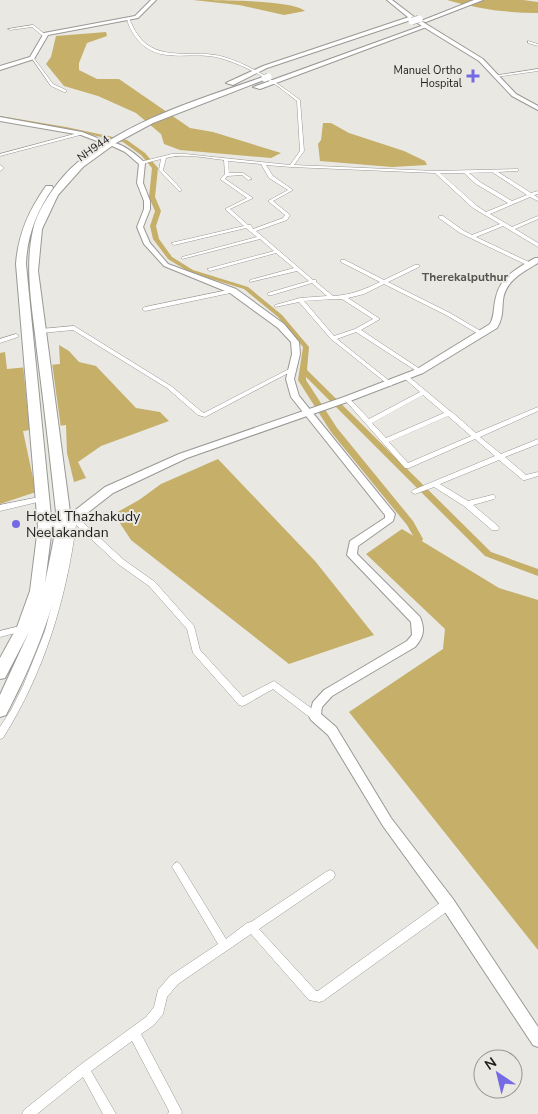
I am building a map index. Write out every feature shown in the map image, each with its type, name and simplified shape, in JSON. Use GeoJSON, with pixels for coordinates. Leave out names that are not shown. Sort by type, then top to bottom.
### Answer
{"type":"FeatureCollection","features":[{"type":"Feature","properties":{"kind":"highway"},"geometry":{"type":"LineString","coordinates":[[459,6],[470,0]]}},
{"type":"Feature","properties":{"kind":"highway"},"geometry":{"type":"LineString","coordinates":[[192,102],[480,0]]}},
{"type":"Feature","properties":{"kind":"highway"},"geometry":{"type":"LineString","coordinates":[[264,77],[418,22]]}},
{"type":"Feature","properties":{"kind":"highway","name":"NH944"},"geometry":{"type":"LineString","coordinates":[[0,674],[24,628],[37,591],[46,527],[21,264],[26,231],[38,204],[53,183],[76,161],[110,139],[142,122],[181,106],[264,77]]}},
{"type":"Feature","properties":{"kind":"highway","name":"NH944"},"geometry":{"type":"LineString","coordinates":[[0,710],[17,680],[38,628],[56,572],[68,520],[63,512],[33,258],[38,229],[52,198],[67,179],[110,139]]}},
{"type":"Feature","properties":{"kind":"main road"},"geometry":{"type":"LineString","coordinates":[[388,0],[418,22],[481,60],[514,95],[538,108]]}},
{"type":"Feature","properties":{"kind":"main road"},"geometry":{"type":"LineString","coordinates":[[46,527],[68,520],[110,490],[183,456],[390,384],[420,371],[494,326],[500,316],[500,295],[507,282],[529,264],[538,260]]}},
{"type":"Feature","properties":{"kind":"street"},"geometry":{"type":"LineString","coordinates":[[0,68],[32,58],[44,36],[53,32],[140,16],[154,0]]}},
{"type":"Feature","properties":{"kind":"street"},"geometry":{"type":"LineString","coordinates":[[128,19],[134,36],[159,54],[217,56],[264,77],[294,96],[298,101],[301,111],[302,151],[291,166]]}},
{"type":"Feature","properties":{"kind":"street"},"geometry":{"type":"LineString","coordinates":[[15,30],[36,27],[44,36]]}},
{"type":"Feature","properties":{"kind":"street"},"geometry":{"type":"LineString","coordinates":[[10,29],[22,34]]}},
{"type":"Feature","properties":{"kind":"street"},"geometry":{"type":"LineString","coordinates":[[529,42],[538,46]]}},
{"type":"Feature","properties":{"kind":"street"},"geometry":{"type":"LineString","coordinates":[[32,58],[52,85],[66,91]]}},
{"type":"Feature","properties":{"kind":"street"},"geometry":{"type":"LineString","coordinates":[[495,76],[538,70]]}},
{"type":"Feature","properties":{"kind":"street"},"geometry":{"type":"LineString","coordinates":[[0,120],[110,139],[144,162],[164,157],[186,155],[291,166],[436,172],[516,170]]}},
{"type":"Feature","properties":{"kind":"street"},"geometry":{"type":"LineString","coordinates":[[0,155],[78,134]]}},
{"type":"Feature","properties":{"kind":"street"},"geometry":{"type":"LineString","coordinates":[[164,157],[161,170],[178,190]]}},
{"type":"Feature","properties":{"kind":"street"},"geometry":{"type":"LineString","coordinates":[[226,159],[227,175]]}},
{"type":"Feature","properties":{"kind":"street"},"geometry":{"type":"LineString","coordinates":[[144,162],[140,183],[147,201],[140,228],[147,244],[166,265],[233,291],[281,326],[295,342],[296,354],[290,370],[295,397],[310,412],[390,514],[390,519],[383,525],[353,544],[351,551],[352,555],[407,609],[420,628],[418,637],[411,644],[324,696],[316,707],[315,716]]}},
{"type":"Feature","properties":{"kind":"street"},"geometry":{"type":"LineString","coordinates":[[174,243],[252,228],[285,219],[288,215],[270,201],[291,190],[271,176],[263,163]]}},
{"type":"Feature","properties":{"kind":"street"},"geometry":{"type":"LineString","coordinates":[[492,170],[538,200]]}},
{"type":"Feature","properties":{"kind":"street"},"geometry":{"type":"LineString","coordinates":[[465,171],[478,183],[511,203]]}},
{"type":"Feature","properties":{"kind":"street"},"geometry":{"type":"LineString","coordinates":[[436,172],[486,214],[538,245]]}},
{"type":"Feature","properties":{"kind":"street"},"geometry":{"type":"LineString","coordinates":[[250,179],[244,174],[227,175],[222,179],[251,198],[227,209],[252,228],[259,238],[314,281],[332,298]]}},
{"type":"Feature","properties":{"kind":"street"},"geometry":{"type":"LineString","coordinates":[[486,214],[538,192]]}},
{"type":"Feature","properties":{"kind":"street"},"geometry":{"type":"LineString","coordinates":[[441,217],[472,237],[529,264]]}},
{"type":"Feature","properties":{"kind":"street"},"geometry":{"type":"LineString","coordinates":[[511,229],[538,217]]}},
{"type":"Feature","properties":{"kind":"street"},"geometry":{"type":"LineString","coordinates":[[472,237],[504,224]]}},
{"type":"Feature","properties":{"kind":"street"},"geometry":{"type":"LineString","coordinates":[[184,258],[259,238]]}},
{"type":"Feature","properties":{"kind":"street"},"geometry":{"type":"LineString","coordinates":[[210,269],[276,252]]}},
{"type":"Feature","properties":{"kind":"street"},"geometry":{"type":"LineString","coordinates":[[342,260],[384,282],[421,298],[482,334]]}},
{"type":"Feature","properties":{"kind":"street"},"geometry":{"type":"LineString","coordinates":[[277,306],[300,300],[343,297],[362,293],[417,266]]}},
{"type":"Feature","properties":{"kind":"street"},"geometry":{"type":"LineString","coordinates":[[252,281],[298,268]]}},
{"type":"Feature","properties":{"kind":"street"},"geometry":{"type":"LineString","coordinates":[[270,294],[314,281]]}},
{"type":"Feature","properties":{"kind":"street"},"geometry":{"type":"LineString","coordinates":[[145,309],[233,291]]}},
{"type":"Feature","properties":{"kind":"street"},"geometry":{"type":"LineString","coordinates":[[333,338],[357,330],[377,319],[343,297]]}},
{"type":"Feature","properties":{"kind":"street"},"geometry":{"type":"LineString","coordinates":[[300,300],[333,338],[390,384]]}},
{"type":"Feature","properties":{"kind":"street"},"geometry":{"type":"LineString","coordinates":[[41,330],[74,328],[169,388],[200,414],[205,415],[290,370]]}},
{"type":"Feature","properties":{"kind":"street"},"geometry":{"type":"LineString","coordinates":[[357,330],[420,371]]}},
{"type":"Feature","properties":{"kind":"street"},"geometry":{"type":"LineString","coordinates":[[0,341],[16,336]]}},
{"type":"Feature","properties":{"kind":"street"},"geometry":{"type":"LineString","coordinates":[[406,377],[525,478],[538,474]]}},
{"type":"Feature","properties":{"kind":"street"},"geometry":{"type":"LineString","coordinates":[[368,422],[424,392]]}},
{"type":"Feature","properties":{"kind":"street"},"geometry":{"type":"LineString","coordinates":[[344,400],[368,422],[407,466],[538,409]]}},
{"type":"Feature","properties":{"kind":"street"},"geometry":{"type":"LineString","coordinates":[[386,441],[450,413]]}},
{"type":"Feature","properties":{"kind":"street"},"geometry":{"type":"LineString","coordinates":[[415,492],[538,441]]}},
{"type":"Feature","properties":{"kind":"street"},"geometry":{"type":"LineString","coordinates":[[434,484],[467,504],[496,528]]}},
{"type":"Feature","properties":{"kind":"street"},"geometry":{"type":"LineString","coordinates":[[467,504],[492,497]]}},
{"type":"Feature","properties":{"kind":"street"},"geometry":{"type":"LineString","coordinates":[[0,508],[44,498]]}},
{"type":"Feature","properties":{"kind":"street"},"geometry":{"type":"LineString","coordinates":[[68,520],[152,584],[191,628],[196,651],[242,702],[274,685],[332,731],[387,822],[448,904],[538,1040]]}},
{"type":"Feature","properties":{"kind":"street"},"geometry":{"type":"LineString","coordinates":[[0,735],[44,646],[70,550],[68,520]]}},
{"type":"Feature","properties":{"kind":"street"},"geometry":{"type":"LineString","coordinates":[[0,634],[24,628]]}},
{"type":"Feature","properties":{"kind":"street"},"geometry":{"type":"LineString","coordinates":[[177,866],[225,946]]}},
{"type":"Feature","properties":{"kind":"street"},"geometry":{"type":"LineString","coordinates":[[28,1114],[84,1069],[135,1034],[159,1010],[162,994],[174,980],[330,875]]}},
{"type":"Feature","properties":{"kind":"street"},"geometry":{"type":"LineString","coordinates":[[251,927],[313,996],[319,997],[448,904]]}},
{"type":"Feature","properties":{"kind":"street"},"geometry":{"type":"LineString","coordinates":[[135,1034],[176,1112],[174,1114]]}},
{"type":"Feature","properties":{"kind":"street"},"geometry":{"type":"LineString","coordinates":[[84,1069],[110,1114]]}},
{"type":"Feature","properties":{"kind":"shaded area"},"geometry":{"type":"Polygon","coordinates":[[[193,0],[270,3],[298,7],[305,11],[284,15],[239,5],[193,0]]]}},
{"type":"Feature","properties":{"kind":"shaded area"},"geometry":{"type":"Polygon","coordinates":[[[447,0],[523,0],[538,2],[538,13],[492,10],[447,0]]]}},
{"type":"Feature","properties":{"kind":"shaded area"},"geometry":{"type":"Polygon","coordinates":[[[106,32],[107,36],[87,43],[79,63],[79,70],[97,79],[119,79],[190,128],[213,132],[281,153],[271,158],[180,150],[164,144],[161,134],[136,113],[98,96],[64,86],[46,64],[51,57],[56,36],[106,32]]]}},
{"type":"Feature","properties":{"kind":"shaded area"},"geometry":{"type":"Polygon","coordinates":[[[323,123],[331,123],[349,133],[404,151],[425,161],[427,165],[392,167],[320,161],[318,144],[321,140],[323,123]]]}},
{"type":"Feature","properties":{"kind":"shaded area"},"geometry":{"type":"Polygon","coordinates":[[[59,345],[69,351],[79,362],[96,366],[136,408],[160,412],[169,421],[101,446],[78,462],[86,478],[74,482],[67,453],[66,425],[23,431],[36,492],[0,504],[0,353],[5,352],[7,369],[60,364],[59,345]]]}},
{"type":"Feature","properties":{"kind":"shaded area"},"geometry":{"type":"Polygon","coordinates":[[[218,459],[315,561],[374,635],[289,664],[131,540],[114,514],[139,500],[161,484],[218,459]]]}},
{"type":"Feature","properties":{"kind":"shaded area"},"geometry":{"type":"Polygon","coordinates":[[[402,529],[499,588],[538,600],[538,950],[349,712],[443,649],[445,629],[366,554],[402,529]]]}},
{"type":"Feature","properties":{"kind":"pier"},"geometry":{"type":"Polygon","coordinates":[[[52,363],[61,428],[30,433],[23,365],[52,363]]]}},
{"type":"Feature","properties":{"kind":"waterway"},"geometry":{"type":"LineString","coordinates":[[0,117],[66,128],[125,141],[143,154],[155,168],[152,197],[158,211],[153,226],[156,239],[170,258],[191,271],[246,288],[280,316],[306,347],[303,370]]}},
{"type":"Feature","properties":{"kind":"waterway"},"geometry":{"type":"LineString","coordinates":[[303,370],[488,554],[538,573]]}},
{"type":"Feature","properties":{"kind":"waterway"},"geometry":{"type":"LineString","coordinates":[[303,370],[302,380],[334,430],[410,523],[419,539]]}},
{"type":"Feature","properties":{"kind":"place","name":"Manuel Ortho Hospital"},"geometry":{"type":"Point","coordinates":[473,76]}},
{"type":"Feature","properties":{"kind":"place","name":"Hotel Thazhakudy Neelakandan"},"geometry":{"type":"Point","coordinates":[16,524]}},
{"type":"Feature","properties":{"kind":"district","name":"Therekalputhur"},"geometry":{"type":"Point","coordinates":[465,277]}}]}
